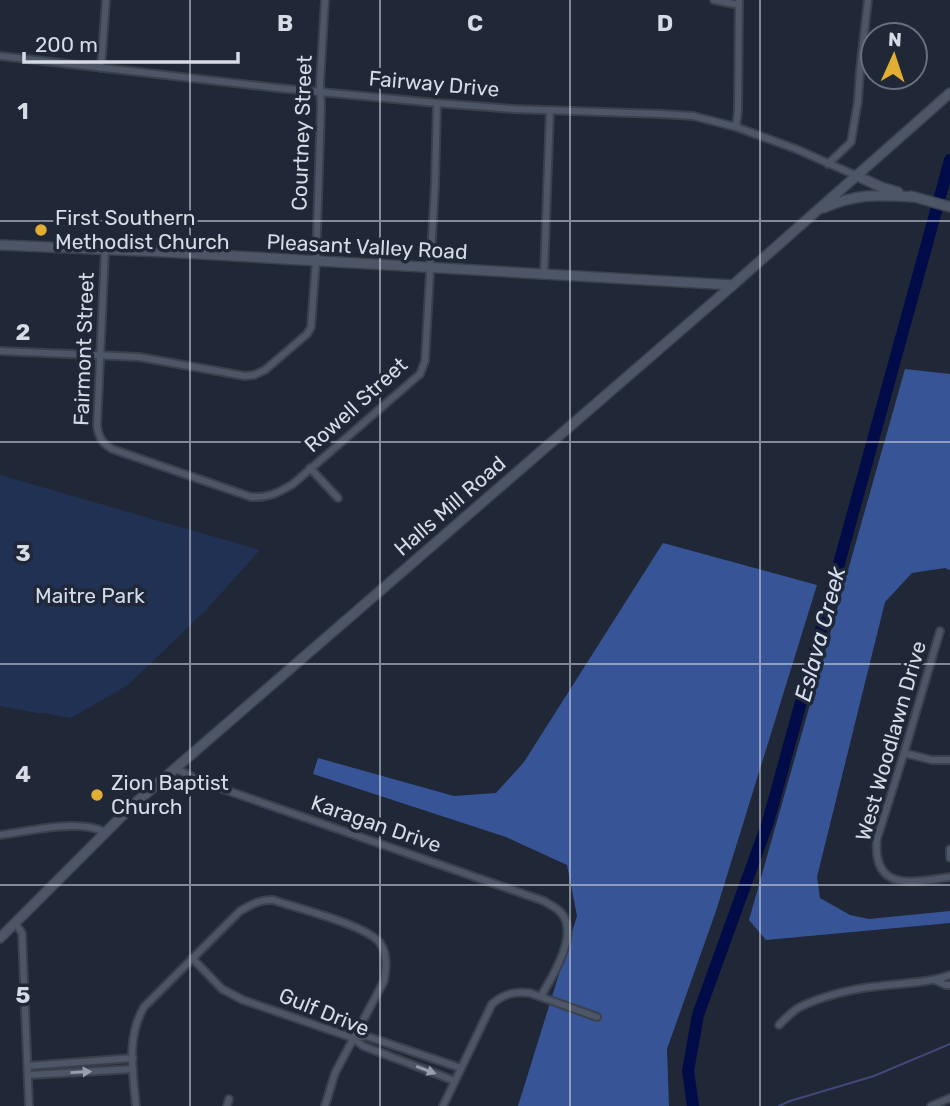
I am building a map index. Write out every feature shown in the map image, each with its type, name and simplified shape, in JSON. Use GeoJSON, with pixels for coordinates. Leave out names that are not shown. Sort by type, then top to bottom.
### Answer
{"type":"FeatureCollection","features":[{"type":"Feature","properties":{"kind":"street"},"geometry":{"type":"LineString","coordinates":[[102,68],[106,0]]}},
{"type":"Feature","properties":{"kind":"street"},"geometry":{"type":"LineString","coordinates":[[714,0],[720,3],[739,3],[736,127]]}},
{"type":"Feature","properties":{"kind":"street"},"geometry":{"type":"LineString","coordinates":[[828,163],[851,142],[868,0]]}},
{"type":"Feature","properties":{"kind":"street","name":"Courtney Street"},"geometry":{"type":"LineString","coordinates":[[0,351],[139,357],[236,375],[254,375],[265,370],[307,334],[312,318],[316,261],[325,2]]}},
{"type":"Feature","properties":{"kind":"street","name":"Fairway Drive"},"geometry":{"type":"LineString","coordinates":[[0,56],[437,103],[693,116],[736,127],[855,175]]}},
{"type":"Feature","properties":{"kind":"street","name":"Halls Mill Road"},"geometry":{"type":"LineString","coordinates":[[0,938],[105,832],[175,768],[733,285],[950,93]]}},
{"type":"Feature","properties":{"kind":"street","name":"Rowell Street"},"geometry":{"type":"LineString","coordinates":[[145,461],[251,497],[277,494],[420,374],[425,361],[437,103]]}},
{"type":"Feature","properties":{"kind":"street"},"geometry":{"type":"LineString","coordinates":[[544,275],[550,110]]}},
{"type":"Feature","properties":{"kind":"street"},"geometry":{"type":"LineString","coordinates":[[855,175],[881,187],[950,207]]}},
{"type":"Feature","properties":{"kind":"street"},"geometry":{"type":"LineString","coordinates":[[815,212],[860,196],[915,197]]}},
{"type":"Feature","properties":{"kind":"street","name":"Pleasant Valley Road"},"geometry":{"type":"LineString","coordinates":[[0,245],[733,285]]}},
{"type":"Feature","properties":{"kind":"street","name":"Fairmont Street"},"geometry":{"type":"LineString","coordinates":[[105,250],[99,355],[99,437],[112,449],[145,461]]}},
{"type":"Feature","properties":{"kind":"street"},"geometry":{"type":"LineString","coordinates":[[310,468],[338,498]]}},
{"type":"Feature","properties":{"kind":"street","name":"West Woodlawn Drive"},"geometry":{"type":"LineString","coordinates":[[940,631],[877,839],[876,851],[878,864],[887,876],[894,880],[909,883],[950,877]]}},
{"type":"Feature","properties":{"kind":"street"},"geometry":{"type":"LineString","coordinates":[[904,753],[932,760],[950,760]]}},
{"type":"Feature","properties":{"kind":"street","name":"Karagan Drive"},"geometry":{"type":"LineString","coordinates":[[175,768],[213,785],[544,901],[557,908],[567,923],[567,939],[541,996]]}},
{"type":"Feature","properties":{"kind":"street"},"geometry":{"type":"LineString","coordinates":[[0,835],[79,826],[94,827],[105,832]]}},
{"type":"Feature","properties":{"kind":"street"},"geometry":{"type":"LineString","coordinates":[[950,849],[950,859]]}},
{"type":"Feature","properties":{"kind":"street"},"geometry":{"type":"LineString","coordinates":[[136,1106],[133,1032],[144,1007],[240,911],[265,900],[273,900],[349,925],[373,936],[384,951],[384,981],[335,1073],[325,1106]]}},
{"type":"Feature","properties":{"kind":"street"},"geometry":{"type":"LineString","coordinates":[[15,923],[22,933],[29,1106]]}},
{"type":"Feature","properties":{"kind":"street","name":"Gulf Drive"},"geometry":{"type":"LineString","coordinates":[[192,958],[222,989],[243,1000],[353,1038],[363,1046],[455,1081]]}},
{"type":"Feature","properties":{"kind":"street"},"geometry":{"type":"LineString","coordinates":[[779,1025],[800,1007],[819,1000],[861,988],[935,980],[950,975]]}},
{"type":"Feature","properties":{"kind":"street"},"geometry":{"type":"LineString","coordinates":[[935,980],[950,985]]}},
{"type":"Feature","properties":{"kind":"street"},"geometry":{"type":"LineString","coordinates":[[443,1106],[492,1004],[508,993],[519,991],[541,996],[597,1017]]}},
{"type":"Feature","properties":{"kind":"street"},"geometry":{"type":"LineString","coordinates":[[353,1038],[366,1036],[461,1069]]}},
{"type":"Feature","properties":{"kind":"street"},"geometry":{"type":"LineString","coordinates":[[400,1060],[404,1049]]}},
{"type":"Feature","properties":{"kind":"street"},"geometry":{"type":"LineString","coordinates":[[28,1066],[133,1058]]}},
{"type":"Feature","properties":{"kind":"street"},"geometry":{"type":"LineString","coordinates":[[28,1075],[133,1069]]}},
{"type":"Feature","properties":{"kind":"street"},"geometry":{"type":"LineString","coordinates":[[931,1106],[950,1098]]}},
{"type":"Feature","properties":{"kind":"green space","name":"Maitre Park"},"geometry":{"type":"Polygon","coordinates":[[[0,475],[260,550],[206,610],[128,685],[71,718],[0,706],[0,475]]]}},
{"type":"Feature","properties":{"kind":"shaded area"},"geometry":{"type":"Polygon","coordinates":[[[905,369],[950,374],[950,570],[945,568],[912,573],[885,602],[817,877],[820,898],[850,915],[869,919],[950,911],[950,923],[766,940],[749,920],[905,369]]]}},
{"type":"Feature","properties":{"kind":"shaded area"},"geometry":{"type":"Polygon","coordinates":[[[663,543],[817,585],[716,911],[667,1049],[669,1106],[518,1106],[577,916],[567,865],[506,837],[313,774],[318,758],[454,796],[496,793],[524,762],[663,543]]]}},
{"type":"Feature","properties":{"kind":"waterway","name":"Eslava Creek"},"geometry":{"type":"LineString","coordinates":[[693,1106],[688,1071],[698,1015],[768,822],[950,160]]}},
{"type":"Feature","properties":{"kind":"waterway"},"geometry":{"type":"LineString","coordinates":[[779,1106],[874,1076],[950,1044]]}},
{"type":"Feature","properties":{"kind":"place","name":"First Southern Methodist Church"},"geometry":{"type":"Point","coordinates":[41,230]}},
{"type":"Feature","properties":{"kind":"place","name":"Zion Baptist Church"},"geometry":{"type":"Point","coordinates":[97,795]}}]}
